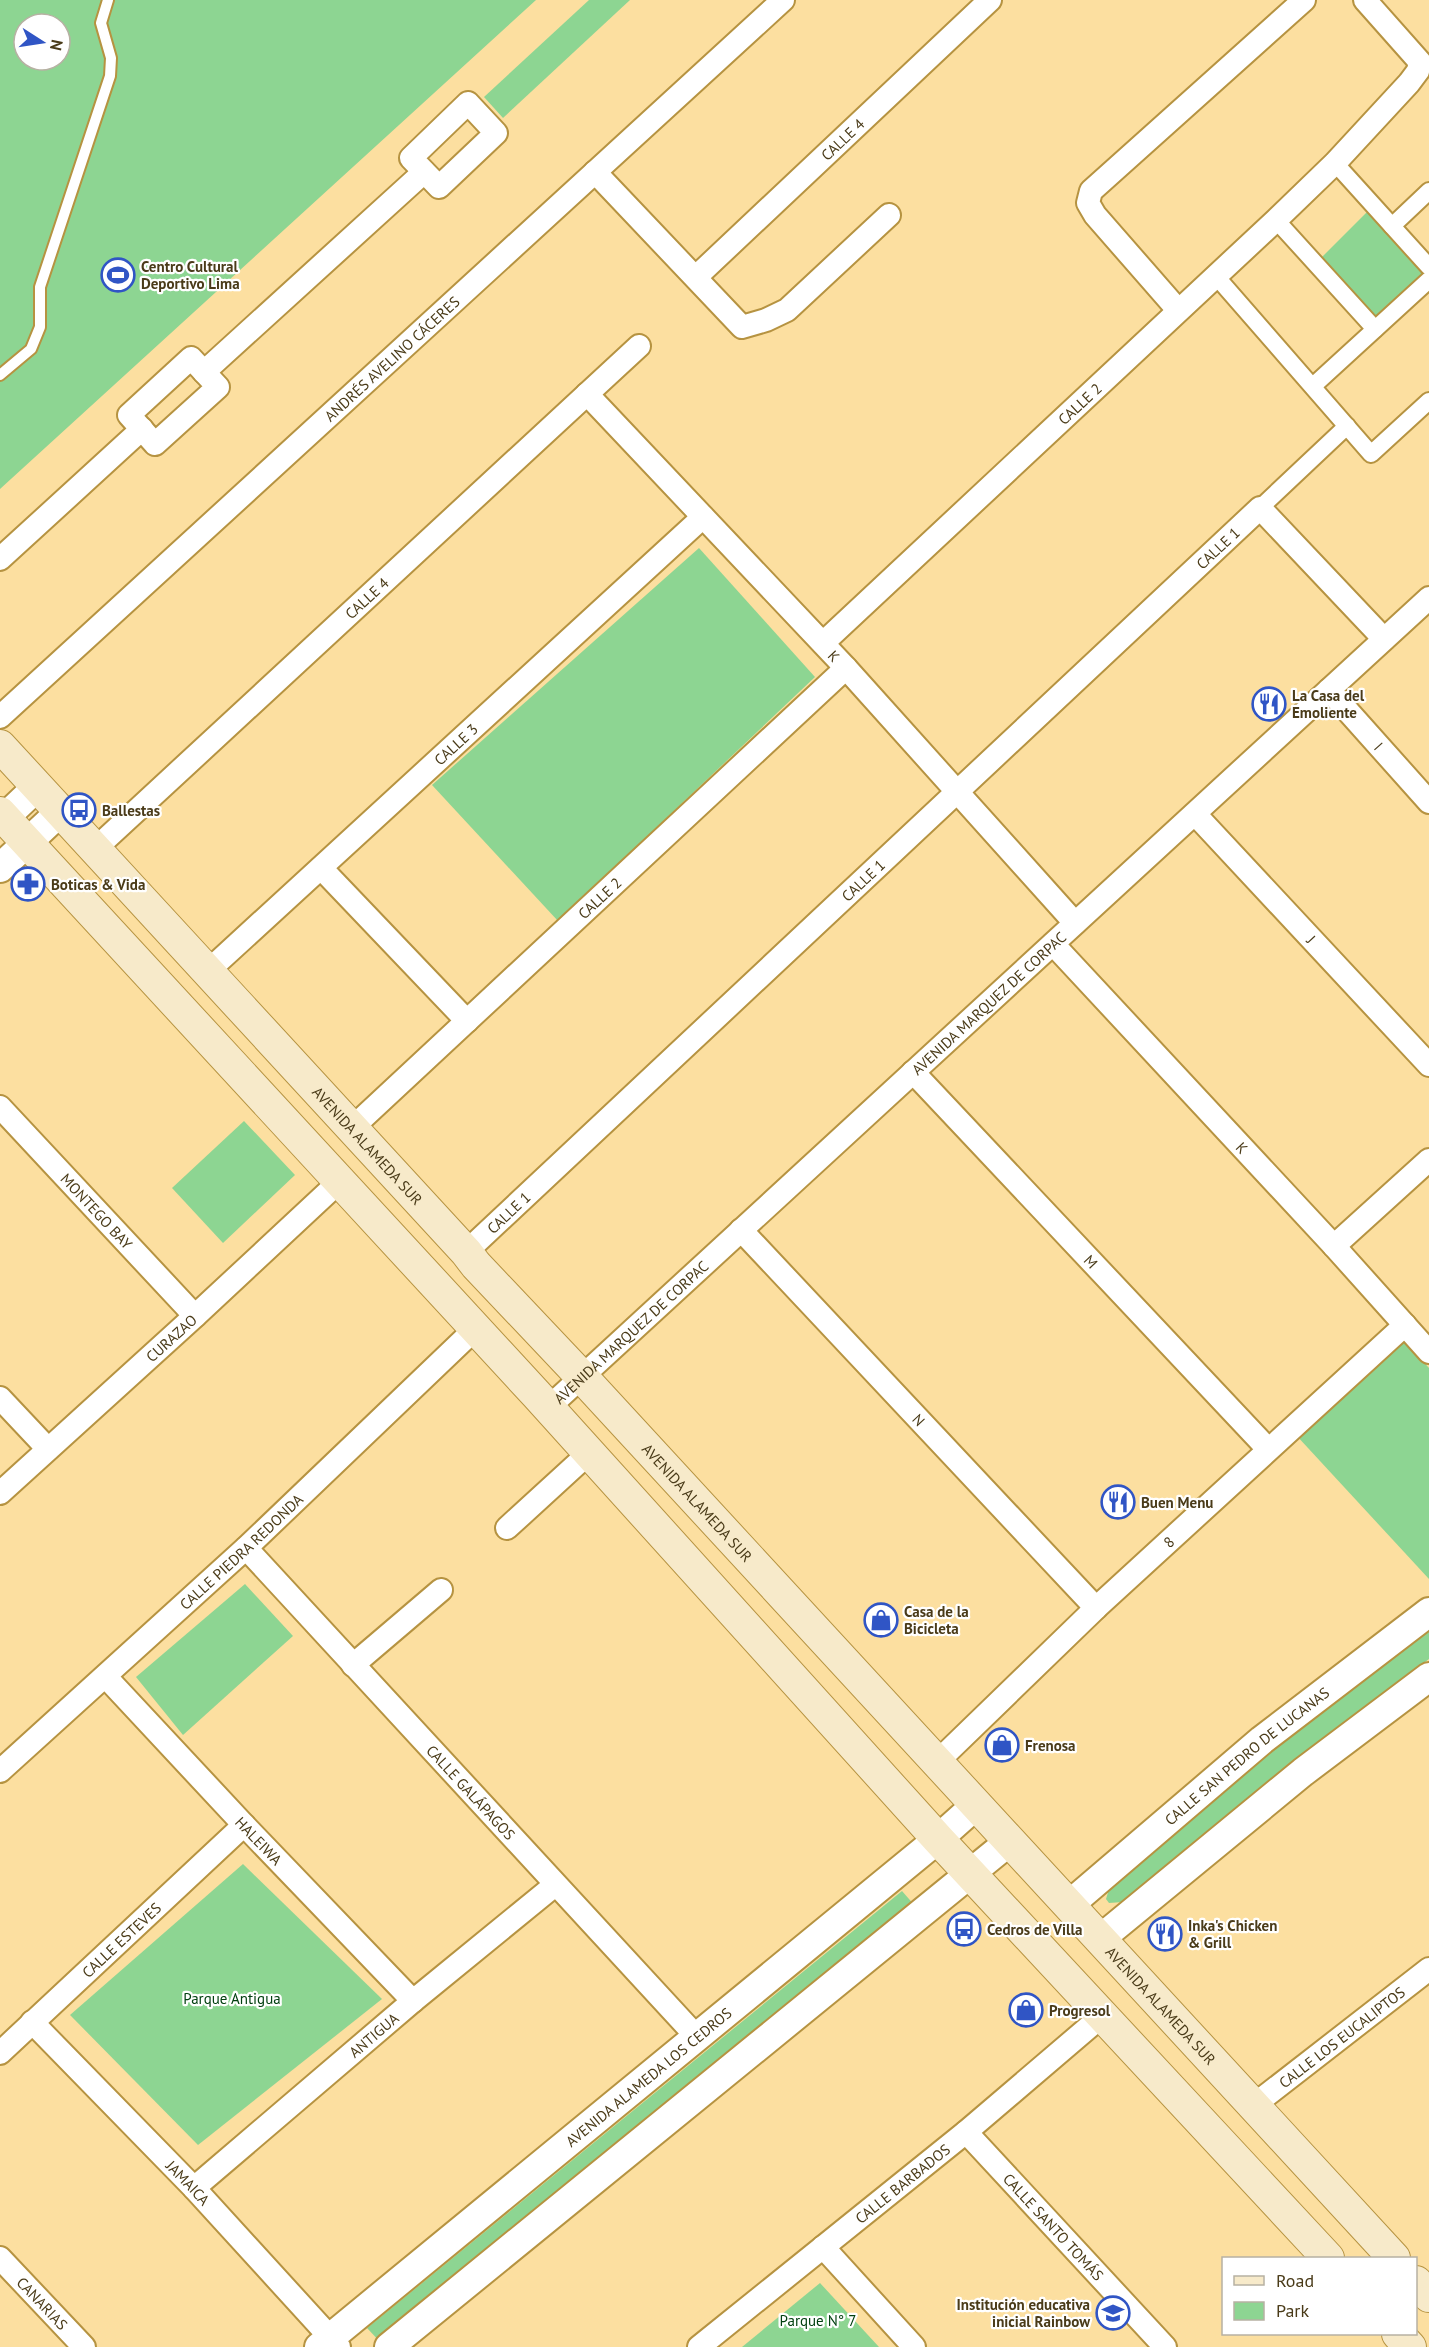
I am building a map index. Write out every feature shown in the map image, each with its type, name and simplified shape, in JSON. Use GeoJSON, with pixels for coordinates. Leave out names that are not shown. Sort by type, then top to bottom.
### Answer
{"type":"FeatureCollection","features":[{"type":"Feature","properties":{"kind":"main road","name":"AVENIDA ALAMEDA SUR"},"geometry":{"type":"LineString","coordinates":[[0,746],[1392,2257]]}},
{"type":"Feature","properties":{"kind":"main road"},"geometry":{"type":"LineString","coordinates":[[2,817],[341,1180],[970,1874],[1326,2257]]}},
{"type":"Feature","properties":{"kind":"main road"},"geometry":{"type":"LineString","coordinates":[[1417,2283],[1429,2296]]}},
{"type":"Feature","properties":{"kind":"main road"},"geometry":{"type":"LineString","coordinates":[[1399,2335],[1410,2347]]}},
{"type":"Feature","properties":{"kind":"street","name":"ANDRÉS AVELINO CÁCERES"},"geometry":{"type":"LineString","coordinates":[[0,717],[783,0]]}},
{"type":"Feature","properties":{"kind":"street","name":"CALLE 4"},"geometry":{"type":"LineString","coordinates":[[696,278],[990,0]]}},
{"type":"Feature","properties":{"kind":"street"},"geometry":{"type":"LineString","coordinates":[[1178,310],[1095,215],[1088,203],[1091,191],[1304,0]]}},
{"type":"Feature","properties":{"kind":"street","name":"CALLE 2"},"geometry":{"type":"LineString","coordinates":[[823,643],[1276,220],[1335,163],[1409,82],[1418,71],[1420,62],[1365,0]]}},
{"type":"Feature","properties":{"kind":"street"},"geometry":{"type":"LineString","coordinates":[[1335,163],[1429,267]]}},
{"type":"Feature","properties":{"kind":"street"},"geometry":{"type":"LineString","coordinates":[[204,372],[424,172]]}},
{"type":"Feature","properties":{"kind":"street"},"geometry":{"type":"LineString","coordinates":[[595,172],[742,327],[766,320],[787,310],[889,214]]}},
{"type":"Feature","properties":{"kind":"street"},"geometry":{"type":"LineString","coordinates":[[1392,226],[1429,191]]}},
{"type":"Feature","properties":{"kind":"street"},"geometry":{"type":"LineString","coordinates":[[1276,220],[1375,329]]}},
{"type":"Feature","properties":{"kind":"street"},"geometry":{"type":"LineString","coordinates":[[1215,275],[1371,454],[1429,401]]}},
{"type":"Feature","properties":{"kind":"street"},"geometry":{"type":"LineString","coordinates":[[1313,386],[1429,280]]}},
{"type":"Feature","properties":{"kind":"street","name":"CALLE 4"},"geometry":{"type":"LineString","coordinates":[[95,849],[639,346]]}},
{"type":"Feature","properties":{"kind":"street"},"geometry":{"type":"LineString","coordinates":[[191,358],[218,387],[155,444],[142,429],[129,415],[191,358]]}},
{"type":"Feature","properties":{"kind":"street","name":"K"},"geometry":{"type":"LineString","coordinates":[[587,394],[823,643],[1075,923]]}},
{"type":"Feature","properties":{"kind":"street"},"geometry":{"type":"LineString","coordinates":[[1347,426],[1260,508],[1384,639]]}},
{"type":"Feature","properties":{"kind":"street"},"geometry":{"type":"LineString","coordinates":[[0,559],[142,429]]}},
{"type":"Feature","properties":{"kind":"street","name":"CALLE 1"},"geometry":{"type":"LineString","coordinates":[[466,1252],[956,790],[1260,508]]}},
{"type":"Feature","properties":{"kind":"street","name":"CALLE 3"},"geometry":{"type":"LineString","coordinates":[[208,971],[704,517]]}},
{"type":"Feature","properties":{"kind":"street","name":"AVENIDA MARQUEZ DE CORPAC"},"geometry":{"type":"LineString","coordinates":[[549,1407],[1429,598]]}},
{"type":"Feature","properties":{"kind":"street","name":"CALLE 2"},"geometry":{"type":"LineString","coordinates":[[352,1128],[846,668]]}},
{"type":"Feature","properties":{"kind":"street","name":"I"},"geometry":{"type":"LineString","coordinates":[[1329,690],[1429,802]]}},
{"type":"Feature","properties":{"kind":"street"},"geometry":{"type":"LineString","coordinates":[[2,817],[37,787]]}},
{"type":"Feature","properties":{"kind":"street"},"geometry":{"type":"LineString","coordinates":[[0,868],[60,812]]}},
{"type":"Feature","properties":{"kind":"street","name":"J"},"geometry":{"type":"LineString","coordinates":[[1195,814],[1429,1065]]}},
{"type":"Feature","properties":{"kind":"street"},"geometry":{"type":"LineString","coordinates":[[321,868],[467,1021]]}},
{"type":"Feature","properties":{"kind":"street","name":"K"},"geometry":{"type":"LineString","coordinates":[[1053,944],[1334,1246],[1429,1352]]}},
{"type":"Feature","properties":{"kind":"street","name":"M"},"geometry":{"type":"LineString","coordinates":[[913,1072],[1268,1449]]}},
{"type":"Feature","properties":{"kind":"street","name":"MONTEGO BAY"},"geometry":{"type":"LineString","coordinates":[[0,1107],[195,1316]]}},
{"type":"Feature","properties":{"kind":"street"},"geometry":{"type":"LineString","coordinates":[[1334,1246],[1429,1160]]}},
{"type":"Feature","properties":{"kind":"street","name":"CURAZAO"},"geometry":{"type":"LineString","coordinates":[[0,1493],[341,1180]]}},
{"type":"Feature","properties":{"kind":"street","name":"N"},"geometry":{"type":"LineString","coordinates":[[741,1230],[1096,1608]]}},
{"type":"Feature","properties":{"kind":"street","name":"8"},"geometry":{"type":"LineString","coordinates":[[936,1763],[1096,1608],[1405,1326]]}},
{"type":"Feature","properties":{"kind":"street","name":"CALLE PIEDRA REDONDA"},"geometry":{"type":"LineString","coordinates":[[0,1771],[246,1548],[476,1328]]}},
{"type":"Feature","properties":{"kind":"street"},"geometry":{"type":"LineString","coordinates":[[0,1398],[48,1449]]}},
{"type":"Feature","properties":{"kind":"street"},"geometry":{"type":"LineString","coordinates":[[507,1528],[590,1453]]}},
{"type":"Feature","properties":{"kind":"street","name":"CALLE GALÁPAGOS"},"geometry":{"type":"LineString","coordinates":[[246,1548],[696,2036]]}},
{"type":"Feature","properties":{"kind":"street"},"geometry":{"type":"LineString","coordinates":[[353,1665],[441,1590]]}},
{"type":"Feature","properties":{"kind":"street","name":"CALLE SAN PEDRO DE LUCANAS"},"geometry":{"type":"LineString","coordinates":[[1069,1905],[1262,1740],[1429,1612]]}},
{"type":"Feature","properties":{"kind":"street","name":"HALEIWA"},"geometry":{"type":"LineString","coordinates":[[106,1677],[413,2001]]}},
{"type":"Feature","properties":{"kind":"street"},"geometry":{"type":"LineString","coordinates":[[1100,1939],[1303,1772],[1429,1677]]}},
{"type":"Feature","properties":{"kind":"street","name":"AVENIDA ALAMEDA LOS CEDROS"},"geometry":{"type":"LineString","coordinates":[[329,2344],[696,2036],[938,1839],[976,1805]]}},
{"type":"Feature","properties":{"kind":"street","name":"CALLE ESTEVES"},"geometry":{"type":"LineString","coordinates":[[0,2053],[244,1825]]}},
{"type":"Feature","properties":{"kind":"street"},"geometry":{"type":"LineString","coordinates":[[388,2347],[1010,1841]]}},
{"type":"Feature","properties":{"kind":"street","name":"ANTIGUA"},"geometry":{"type":"LineString","coordinates":[[194,2188],[413,2001],[555,1885]]}},
{"type":"Feature","properties":{"kind":"street","name":"CALLE LOS EUCALIPTOS"},"geometry":{"type":"LineString","coordinates":[[1254,2105],[1429,1970]]}},
{"type":"Feature","properties":{"kind":"street","name":"CALLE BARBADOS"},"geometry":{"type":"LineString","coordinates":[[699,2347],[966,2132],[1103,2015]]}},
{"type":"Feature","properties":{"kind":"street","name":"JAMAICA"},"geometry":{"type":"LineString","coordinates":[[32,2022],[194,2188],[329,2344]]}},
{"type":"Feature","properties":{"kind":"street","name":"CALLE SANTO TOMÁS"},"geometry":{"type":"LineString","coordinates":[[966,2132],[1165,2347]]}},
{"type":"Feature","properties":{"kind":"street"},"geometry":{"type":"LineString","coordinates":[[823,2247],[914,2347]]}},
{"type":"Feature","properties":{"kind":"street","name":"CANARIAS"},"geometry":{"type":"LineString","coordinates":[[0,2258],[84,2347]]}},
{"type":"Feature","properties":{"kind":"lane"},"geometry":{"type":"LineString","coordinates":[[0,375],[31,349],[40,327],[40,287],[110,76],[111,58],[101,23],[108,0]]}},
{"type":"Feature","properties":{"kind":"green space","name":"Centro Cultural Deportivo Lima"},"geometry":{"type":"Polygon","coordinates":[[[0,0],[536,0],[0,489],[0,0]]]}},
{"type":"Feature","properties":{"kind":"green space"},"geometry":{"type":"Polygon","coordinates":[[[589,0],[630,0],[503,118],[484,97],[589,0]]]}},
{"type":"Feature","properties":{"kind":"green space"},"geometry":{"type":"Polygon","coordinates":[[[1373,206],[1429,267],[1429,280],[1375,329],[1316,263],[1373,206]]]}},
{"type":"Feature","properties":{"kind":"green space"},"geometry":{"type":"Polygon","coordinates":[[[699,548],[815,677],[558,921],[432,785],[699,548]]]}},
{"type":"Feature","properties":{"kind":"green space"},"geometry":{"type":"Polygon","coordinates":[[[244,1121],[295,1175],[223,1243],[172,1188],[244,1121]]]}},
{"type":"Feature","properties":{"kind":"green space"},"geometry":{"type":"Polygon","coordinates":[[[1403,1339],[1429,1368],[1429,1579],[1296,1435],[1403,1339]]]}},
{"type":"Feature","properties":{"kind":"green space"},"geometry":{"type":"Polygon","coordinates":[[[245,1584],[293,1636],[183,1735],[136,1677],[245,1584]]]}},
{"type":"Feature","properties":{"kind":"green space"},"geometry":{"type":"Polygon","coordinates":[[[1429,1624],[1429,1659],[1344,1724],[1123,1902],[1109,1903],[1106,1899],[1110,1886],[1320,1708],[1429,1624]]]}},
{"type":"Feature","properties":{"kind":"green space","name":"Parque Antigua"},"geometry":{"type":"Polygon","coordinates":[[[243,1864],[382,1999],[198,2145],[70,2015],[243,1864]]]}},
{"type":"Feature","properties":{"kind":"green space"},"geometry":{"type":"Polygon","coordinates":[[[902,1891],[916,1907],[382,2344],[367,2328],[902,1891]]]}},
{"type":"Feature","properties":{"kind":"green space","name":"Parque N° 7"},"geometry":{"type":"Polygon","coordinates":[[[820,2283],[879,2347],[742,2347],[820,2283]]]}},
{"type":"Feature","properties":{"kind":"place","name":"Centro Cultural Deportivo Lima"},"geometry":{"type":"Point","coordinates":[118,275]}},
{"type":"Feature","properties":{"kind":"place","name":"La Casa del Emoliente"},"geometry":{"type":"Point","coordinates":[1269,704]}},
{"type":"Feature","properties":{"kind":"place","name":"Ballestas"},"geometry":{"type":"Point","coordinates":[79,810]}},
{"type":"Feature","properties":{"kind":"place","name":"Boticas & Vida"},"geometry":{"type":"Point","coordinates":[28,884]}},
{"type":"Feature","properties":{"kind":"place","name":"Buen Menu"},"geometry":{"type":"Point","coordinates":[1118,1502]}},
{"type":"Feature","properties":{"kind":"place","name":"Casa de la Bicicleta"},"geometry":{"type":"Point","coordinates":[881,1620]}},
{"type":"Feature","properties":{"kind":"place","name":"Frenosa"},"geometry":{"type":"Point","coordinates":[1002,1745]}},
{"type":"Feature","properties":{"kind":"place","name":"Cedros de Villa"},"geometry":{"type":"Point","coordinates":[964,1929]}},
{"type":"Feature","properties":{"kind":"place","name":"Inka's Chicken & Grill"},"geometry":{"type":"Point","coordinates":[1165,1934]}},
{"type":"Feature","properties":{"kind":"place","name":"Progresol"},"geometry":{"type":"Point","coordinates":[1026,2010]}},
{"type":"Feature","properties":{"kind":"place","name":"Institución educativa inicial Rainbow"},"geometry":{"type":"Point","coordinates":[1113,2313]}}]}
